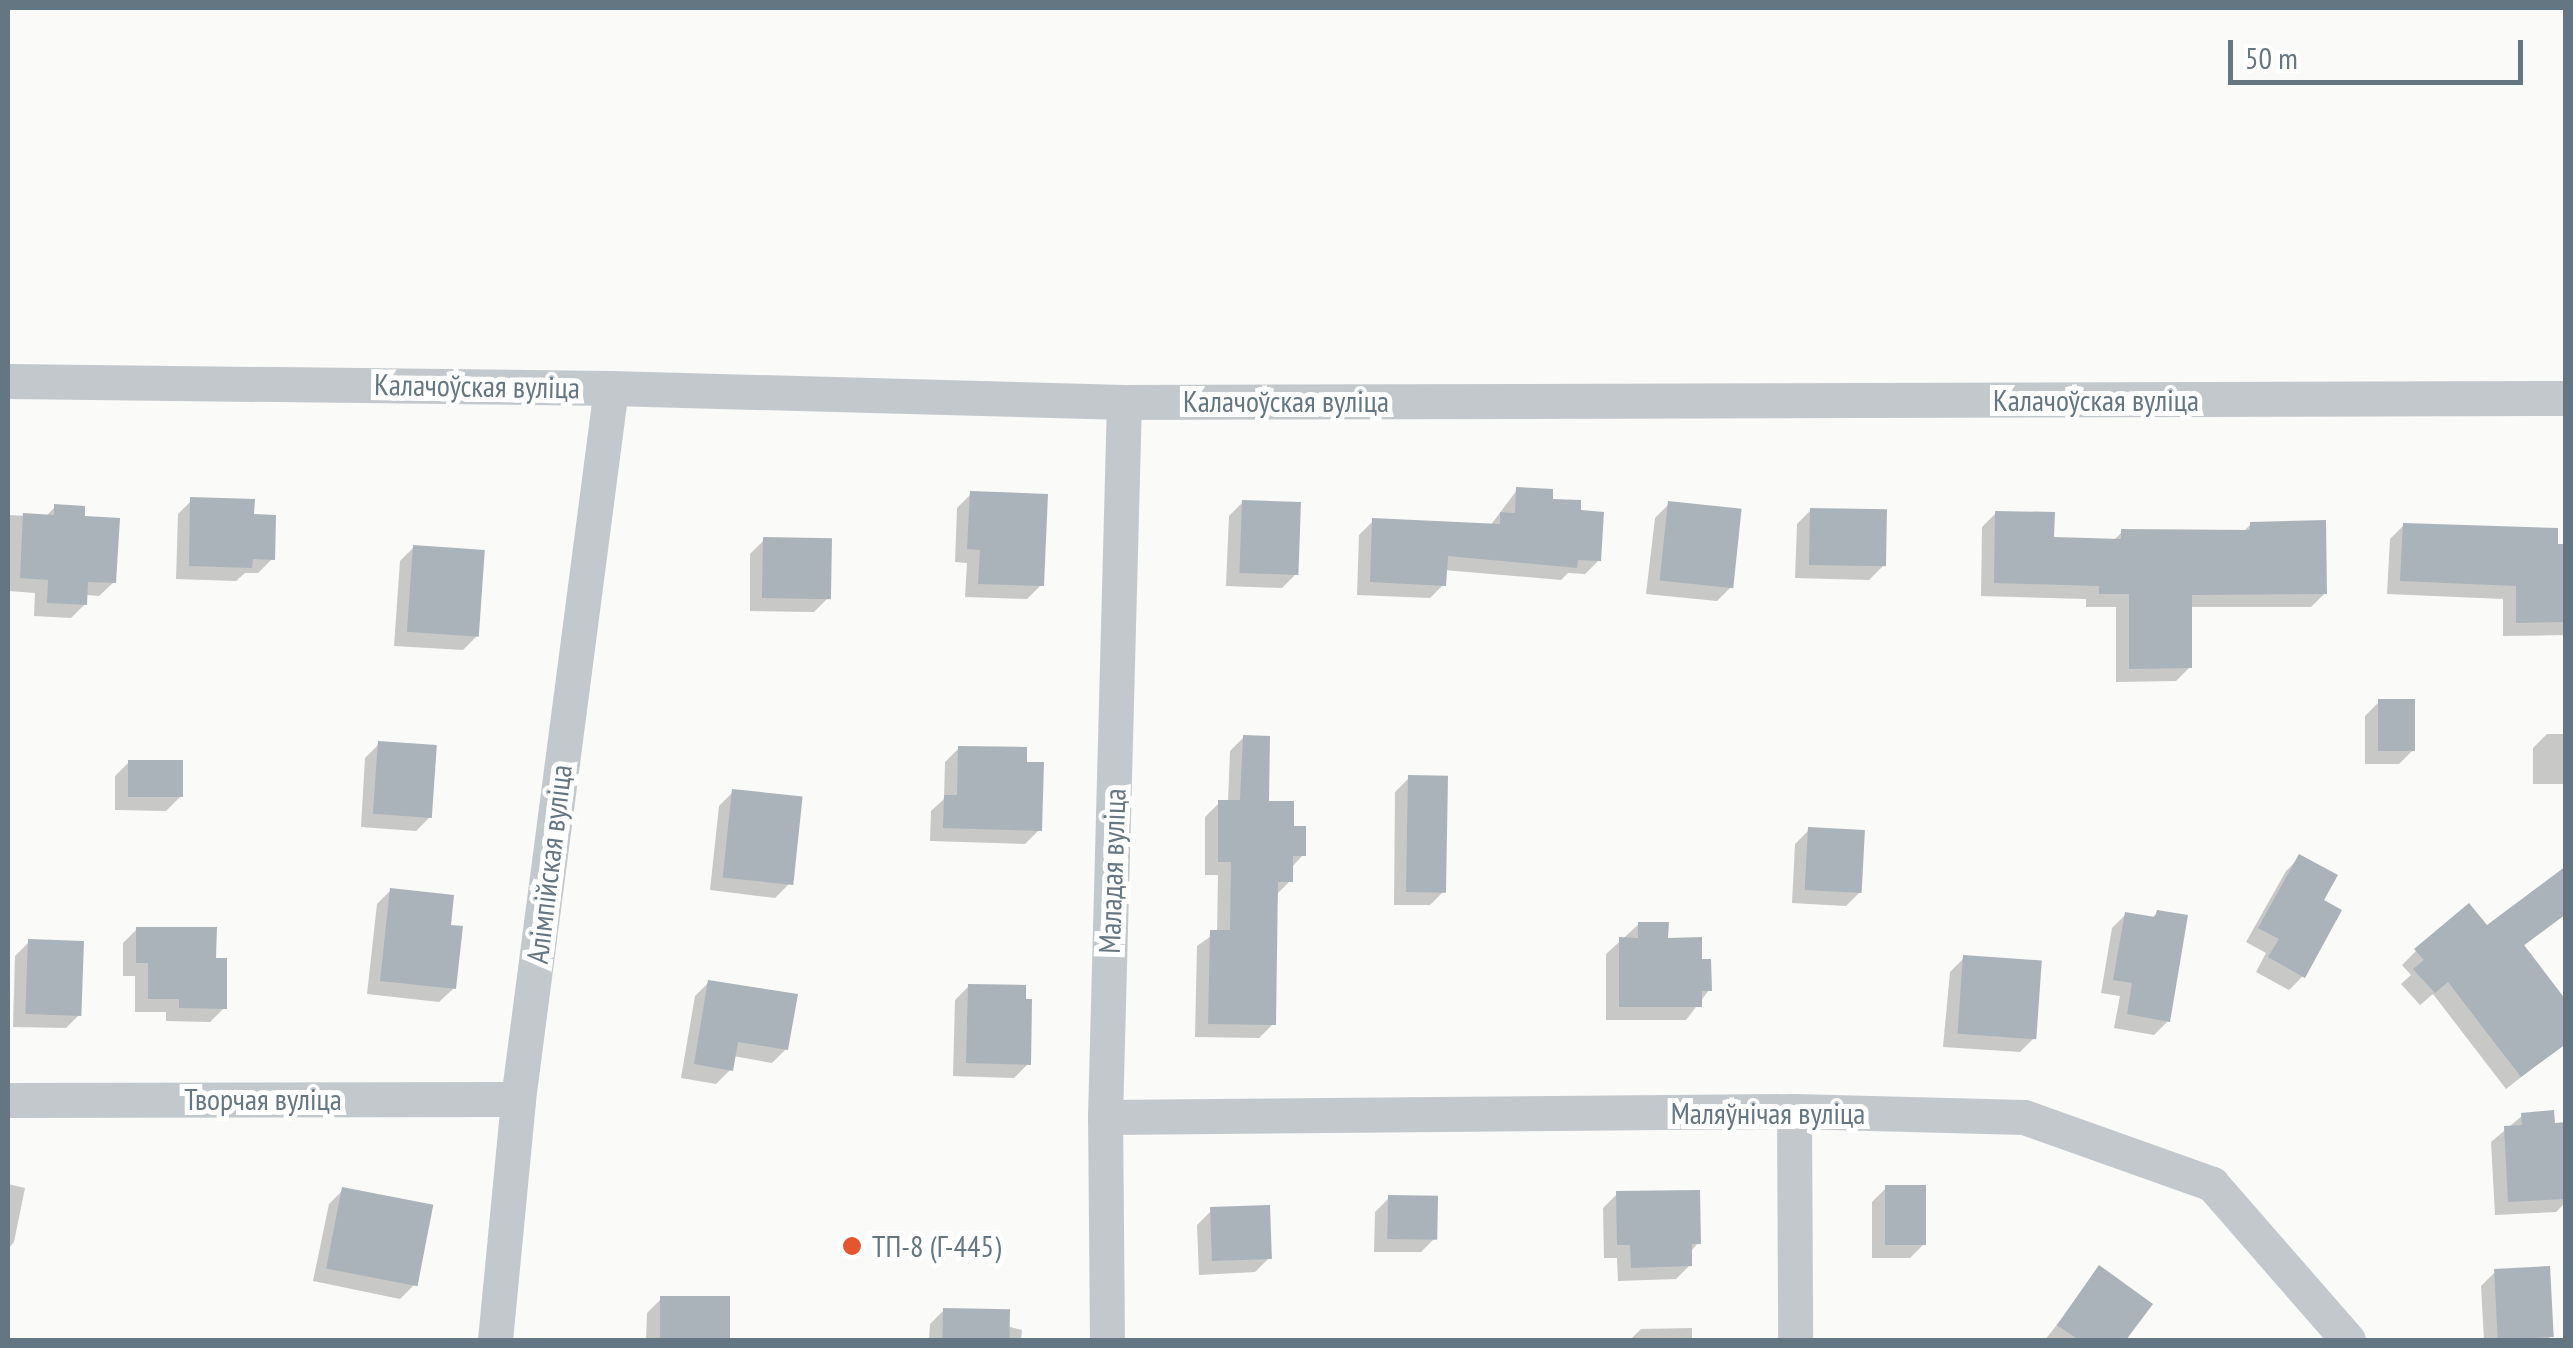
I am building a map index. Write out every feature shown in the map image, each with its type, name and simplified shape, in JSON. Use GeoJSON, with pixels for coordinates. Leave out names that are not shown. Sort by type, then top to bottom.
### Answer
{"type":"FeatureCollection","features":[{"type":"Feature","properties":{"kind":"street","name":"Калачоўская вуліца"},"geometry":{"type":"LineString","coordinates":[[8,381],[611,388],[1124,402],[2566,398]]}},
{"type":"Feature","properties":{"kind":"street","name":"Алімпійская вуліца"},"geometry":{"type":"LineString","coordinates":[[495,1340],[518,1099],[611,388]]}},
{"type":"Feature","properties":{"kind":"street","name":"Маладая вуліца"},"geometry":{"type":"LineString","coordinates":[[1107,1340],[1105,1118],[1124,402]]}},
{"type":"Feature","properties":{"kind":"street","name":"Творчая вуліца"},"geometry":{"type":"LineString","coordinates":[[8,1100],[518,1099]]}},
{"type":"Feature","properties":{"kind":"street","name":"Маляўнічая вуліца"},"geometry":{"type":"LineString","coordinates":[[1105,1118],[1794,1112],[2024,1117],[2212,1184],[2348,1340]]}},
{"type":"Feature","properties":{"kind":"street"},"geometry":{"type":"LineString","coordinates":[[1794,1112],[1796,1340]]}},
{"type":"Feature","properties":{"kind":"building"},"geometry":{"type":"Polygon","coordinates":[[[1516,487],[1553,489],[1553,499],[1581,500],[1581,510],[1604,512],[1601,561],[1578,560],[1577,568],[1448,556],[1446,586],[1370,582],[1372,518],[1500,524],[1500,512],[1515,513],[1516,487]]]}},
{"type":"Feature","properties":{"kind":"building"},"geometry":{"type":"Polygon","coordinates":[[[970,491],[1048,494],[1044,586],[978,584],[980,550],[967,549],[970,491]]]}},
{"type":"Feature","properties":{"kind":"building"},"geometry":{"type":"Polygon","coordinates":[[[190,497],[255,499],[254,514],[276,515],[275,560],[253,559],[252,568],[189,566],[190,497]]]}},
{"type":"Feature","properties":{"kind":"building"},"geometry":{"type":"Polygon","coordinates":[[[1242,500],[1301,502],[1298,575],[1239,573],[1242,500]]]}},
{"type":"Feature","properties":{"kind":"building"},"geometry":{"type":"Polygon","coordinates":[[[1668,501],[1742,509],[1733,588],[1660,581],[1668,501]]]}},
{"type":"Feature","properties":{"kind":"building"},"geometry":{"type":"Polygon","coordinates":[[[54,504],[85,506],[85,516],[120,518],[116,583],[88,582],[87,605],[47,603],[48,580],[20,578],[23,513],[54,515],[54,504]]]}},
{"type":"Feature","properties":{"kind":"building"},"geometry":{"type":"Polygon","coordinates":[[[1810,508],[1887,509],[1886,566],[1809,565],[1810,508]]]}},
{"type":"Feature","properties":{"kind":"building"},"geometry":{"type":"Polygon","coordinates":[[[1995,511],[2055,512],[2054,537],[2121,539],[2121,529],[2250,530],[2250,522],[2326,520],[2327,594],[2192,595],[2192,668],[2129,669],[2129,594],[2099,594],[2099,586],[1994,583],[1995,511]]]}},
{"type":"Feature","properties":{"kind":"building"},"geometry":{"type":"Polygon","coordinates":[[[2403,523],[2558,528],[2558,544],[2566,544],[2566,622],[2516,623],[2516,586],[2400,581],[2403,523]]]}},
{"type":"Feature","properties":{"kind":"building"},"geometry":{"type":"Polygon","coordinates":[[[763,537],[832,538],[831,599],[762,598],[763,537]]]}},
{"type":"Feature","properties":{"kind":"building"},"geometry":{"type":"Polygon","coordinates":[[[413,545],[485,550],[479,637],[407,632],[413,545]]]}},
{"type":"Feature","properties":{"kind":"building"},"geometry":{"type":"Polygon","coordinates":[[[2378,699],[2415,699],[2415,751],[2378,751],[2378,699]]]}},
{"type":"Feature","properties":{"kind":"building"},"geometry":{"type":"Polygon","coordinates":[[[1243,735],[1270,736],[1269,801],[1294,801],[1294,826],[1306,826],[1306,856],[1293,856],[1293,882],[1278,882],[1276,1025],[1208,1024],[1210,930],[1230,930],[1231,862],[1218,862],[1218,800],[1240,800],[1243,735]]]}},
{"type":"Feature","properties":{"kind":"building"},"geometry":{"type":"Polygon","coordinates":[[[378,741],[437,745],[432,818],[373,814],[378,741]]]}},
{"type":"Feature","properties":{"kind":"building"},"geometry":{"type":"Polygon","coordinates":[[[958,746],[1027,747],[1027,762],[1044,762],[1042,831],[943,828],[944,795],[957,795],[958,746]]]}},
{"type":"Feature","properties":{"kind":"building"},"geometry":{"type":"Polygon","coordinates":[[[128,760],[183,760],[183,797],[128,797],[128,760]]]}},
{"type":"Feature","properties":{"kind":"building"},"geometry":{"type":"Polygon","coordinates":[[[1408,775],[1448,776],[1446,893],[1406,892],[1408,775]]]}},
{"type":"Feature","properties":{"kind":"building"},"geometry":{"type":"Polygon","coordinates":[[[732,789],[803,796],[793,885],[723,878],[732,789]]]}},
{"type":"Feature","properties":{"kind":"building"},"geometry":{"type":"Polygon","coordinates":[[[1808,827],[1865,830],[1862,893],[1805,890],[1808,827]]]}},
{"type":"Feature","properties":{"kind":"building"},"geometry":{"type":"Polygon","coordinates":[[[2299,854],[2338,875],[2324,900],[2342,910],[2305,978],[2268,957],[2279,939],[2258,928],[2299,854]]]}},
{"type":"Feature","properties":{"kind":"building"},"geometry":{"type":"Polygon","coordinates":[[[2566,866],[2566,914],[2524,945],[2566,1000],[2566,1044],[2521,1077],[2448,982],[2435,993],[2413,969],[2424,960],[2414,949],[2469,903],[2487,925],[2566,866]]]}},
{"type":"Feature","properties":{"kind":"building"},"geometry":{"type":"Polygon","coordinates":[[[390,888],[454,895],[451,925],[463,926],[456,989],[380,981],[390,888]]]}},
{"type":"Feature","properties":{"kind":"building"},"geometry":{"type":"Polygon","coordinates":[[[2157,910],[2188,915],[2170,1022],[2127,1014],[2132,983],[2113,980],[2125,912],[2155,917],[2157,910]]]}},
{"type":"Feature","properties":{"kind":"building"},"geometry":{"type":"Polygon","coordinates":[[[1638,922],[1669,922],[1668,938],[1702,937],[1702,959],[1711,959],[1712,991],[1702,991],[1702,1007],[1619,1007],[1619,937],[1638,938],[1638,922]]]}},
{"type":"Feature","properties":{"kind":"building"},"geometry":{"type":"Polygon","coordinates":[[[136,927],[217,927],[216,958],[227,958],[227,1009],[179,1008],[179,999],[148,999],[148,963],[136,963],[136,927]]]}},
{"type":"Feature","properties":{"kind":"building"},"geometry":{"type":"Polygon","coordinates":[[[28,939],[84,941],[81,1016],[25,1014],[28,939]]]}},
{"type":"Feature","properties":{"kind":"building"},"geometry":{"type":"Polygon","coordinates":[[[1963,955],[2042,961],[2036,1039],[1957,1034],[1963,955]]]}},
{"type":"Feature","properties":{"kind":"building"},"geometry":{"type":"Polygon","coordinates":[[[708,980],[798,994],[788,1050],[738,1042],[733,1071],[694,1064],[708,980]]]}},
{"type":"Feature","properties":{"kind":"building"},"geometry":{"type":"Polygon","coordinates":[[[968,984],[1026,985],[1026,999],[1032,999],[1031,1065],[966,1063],[968,984]]]}},
{"type":"Feature","properties":{"kind":"building"},"geometry":{"type":"Polygon","coordinates":[[[2554,1110],[2555,1123],[2566,1122],[2566,1199],[2508,1202],[2504,1126],[2522,1125],[2521,1113],[2554,1110]]]}},
{"type":"Feature","properties":{"kind":"building"},"geometry":{"type":"Polygon","coordinates":[[[1885,1185],[1926,1185],[1926,1245],[1885,1245],[1885,1185]]]}},
{"type":"Feature","properties":{"kind":"building"},"geometry":{"type":"Polygon","coordinates":[[[342,1187],[433,1205],[417,1286],[326,1268],[342,1187]]]}},
{"type":"Feature","properties":{"kind":"building"},"geometry":{"type":"Polygon","coordinates":[[[1700,1190],[1701,1244],[1692,1244],[1692,1266],[1631,1268],[1630,1245],[1617,1245],[1616,1191],[1700,1190]]]}},
{"type":"Feature","properties":{"kind":"building"},"geometry":{"type":"Polygon","coordinates":[[[1388,1195],[1438,1196],[1437,1240],[1387,1239],[1388,1195]]]}},
{"type":"Feature","properties":{"kind":"building"},"geometry":{"type":"Polygon","coordinates":[[[1270,1205],[1272,1259],[1212,1261],[1210,1207],[1270,1205]]]}},
{"type":"Feature","properties":{"kind":"building"},"geometry":{"type":"Polygon","coordinates":[[[2099,1265],[2153,1304],[2126,1340],[2079,1340],[2057,1325],[2099,1265]]]}},
{"type":"Feature","properties":{"kind":"building"},"geometry":{"type":"Polygon","coordinates":[[[2550,1266],[2554,1337],[2498,1340],[2494,1269],[2550,1266]]]}},
{"type":"Feature","properties":{"kind":"building"},"geometry":{"type":"Polygon","coordinates":[[[660,1296],[730,1296],[730,1340],[660,1340],[660,1296]]]}},
{"type":"Feature","properties":{"kind":"building"},"geometry":{"type":"Polygon","coordinates":[[[943,1308],[1010,1309],[1009,1340],[942,1340],[943,1308]]]}},
{"type":"Feature","properties":{"kind":"place","name":"ТП-8 (Г-445)"},"geometry":{"type":"Point","coordinates":[852,1246]}}]}
